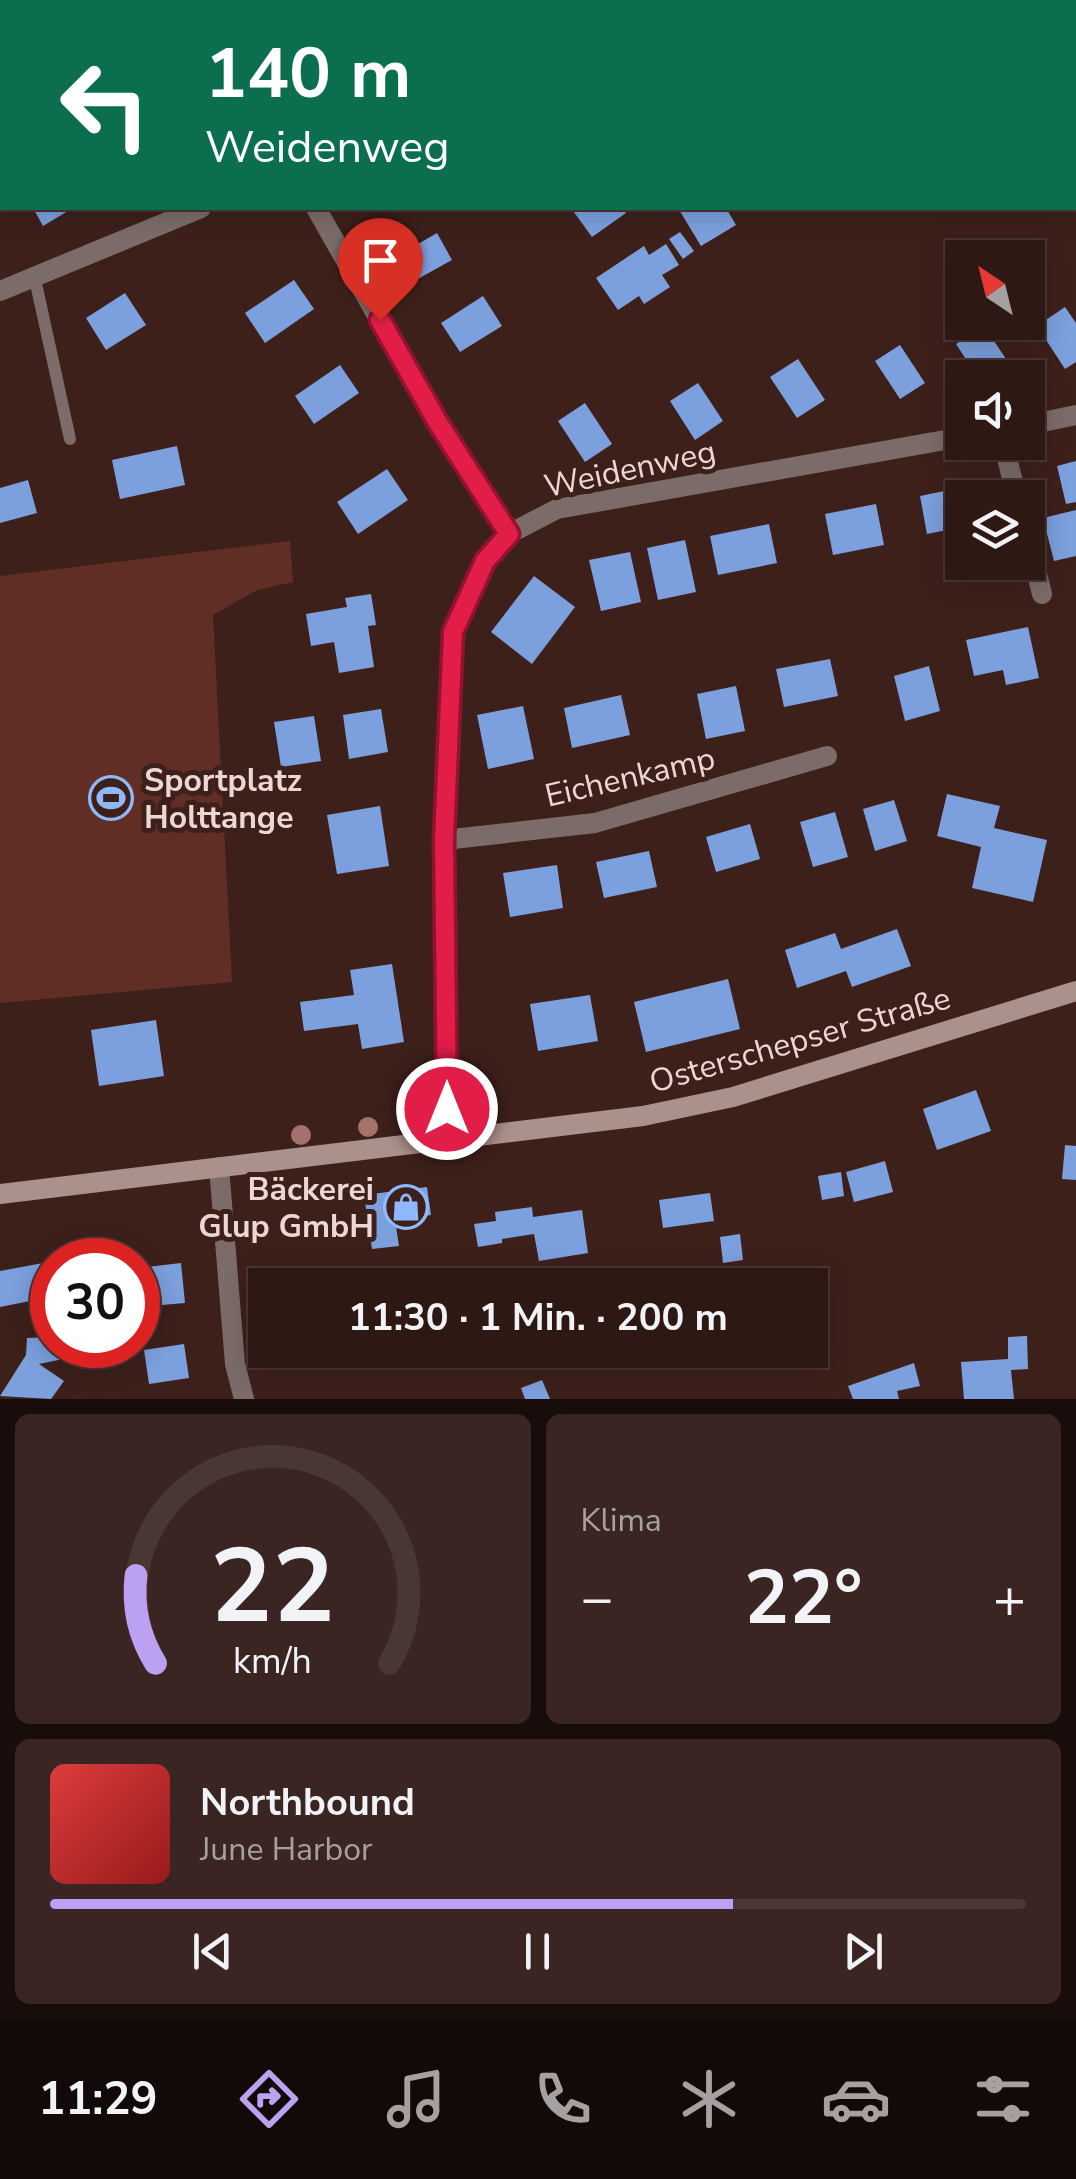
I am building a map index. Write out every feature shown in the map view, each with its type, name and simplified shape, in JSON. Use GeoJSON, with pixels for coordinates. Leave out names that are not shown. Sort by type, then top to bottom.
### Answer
{"type":"FeatureCollection","features":[{"type":"Feature","properties":{"kind":"main road","name":"Osterschepser Straße"},"geometry":{"type":"LineString","coordinates":[[0,1194],[643,1116],[732,1097],[1076,991]]}},
{"type":"Feature","properties":{"kind":"street"},"geometry":{"type":"LineString","coordinates":[[0,291],[196,210]]}},
{"type":"Feature","properties":{"kind":"street"},"geometry":{"type":"LineString","coordinates":[[317,210],[437,421],[509,534],[485,561],[453,632],[444,840],[448,1142]]}},
{"type":"Feature","properties":{"kind":"street"},"geometry":{"type":"LineString","coordinates":[[1045,421],[1076,415]]}},
{"type":"Feature","properties":{"kind":"street","name":"Weidenweg"},"geometry":{"type":"LineString","coordinates":[[509,534],[558,509],[945,440]]}},
{"type":"Feature","properties":{"kind":"street"},"geometry":{"type":"LineString","coordinates":[[1038,580],[1042,594]]}},
{"type":"Feature","properties":{"kind":"street","name":"Eichenkamp"},"geometry":{"type":"LineString","coordinates":[[444,840],[594,823],[827,756]]}},
{"type":"Feature","properties":{"kind":"street"},"geometry":{"type":"LineString","coordinates":[[219,1167],[235,1364],[244,1399]]}},
{"type":"Feature","properties":{"kind":"lane"},"geometry":{"type":"LineString","coordinates":[[36,278],[70,440]]}},
{"type":"Feature","properties":{"kind":"shaded area","name":"Sportplatz Holttange"},"geometry":{"type":"Polygon","coordinates":[[[290,541],[293,582],[257,590],[213,615],[232,982],[0,1003],[0,576],[290,541]]]}},
{"type":"Feature","properties":{"kind":"building"},"geometry":{"type":"Polygon","coordinates":[[[34,210],[70,210],[43,226],[34,210]]]}},
{"type":"Feature","properties":{"kind":"building"},"geometry":{"type":"Polygon","coordinates":[[[572,210],[626,213],[592,237],[572,210]]]}},
{"type":"Feature","properties":{"kind":"building"},"geometry":{"type":"Polygon","coordinates":[[[679,210],[727,210],[736,225],[701,246],[679,210]]]}},
{"type":"Feature","properties":{"kind":"building"},"geometry":{"type":"Polygon","coordinates":[[[680,232],[694,251],[683,259],[669,239],[680,232]]]}},
{"type":"Feature","properties":{"kind":"building"},"geometry":{"type":"Polygon","coordinates":[[[437,233],[452,260],[414,281],[399,255],[437,233]]]}},
{"type":"Feature","properties":{"kind":"building"},"geometry":{"type":"Polygon","coordinates":[[[666,244],[679,265],[662,275],[670,287],[644,304],[639,296],[618,310],[596,278],[644,246],[649,255],[666,244]]]}},
{"type":"Feature","properties":{"kind":"building"},"geometry":{"type":"Polygon","coordinates":[[[294,280],[314,309],[265,343],[245,313],[294,280]]]}},
{"type":"Feature","properties":{"kind":"building"},"geometry":{"type":"Polygon","coordinates":[[[125,293],[146,325],[106,350],[86,318],[125,293]]]}},
{"type":"Feature","properties":{"kind":"building"},"geometry":{"type":"Polygon","coordinates":[[[483,296],[502,326],[460,352],[441,323],[483,296]]]}},
{"type":"Feature","properties":{"kind":"building"},"geometry":{"type":"Polygon","coordinates":[[[1065,307],[1076,323],[1076,362],[1065,369],[1045,338],[1045,321],[1065,307]]]}},
{"type":"Feature","properties":{"kind":"building"},"geometry":{"type":"Polygon","coordinates":[[[962,340],[993,340],[1007,360],[966,360],[956,344],[962,340]]]}},
{"type":"Feature","properties":{"kind":"building"},"geometry":{"type":"Polygon","coordinates":[[[900,345],[925,383],[900,399],[875,361],[900,345]]]}},
{"type":"Feature","properties":{"kind":"building"},"geometry":{"type":"Polygon","coordinates":[[[798,359],[825,400],[797,418],[770,377],[798,359]]]}},
{"type":"Feature","properties":{"kind":"building"},"geometry":{"type":"Polygon","coordinates":[[[340,365],[359,393],[314,424],[295,396],[340,365]]]}},
{"type":"Feature","properties":{"kind":"building"},"geometry":{"type":"Polygon","coordinates":[[[698,383],[723,421],[695,440],[670,401],[698,383]]]}},
{"type":"Feature","properties":{"kind":"building"},"geometry":{"type":"Polygon","coordinates":[[[585,403],[612,444],[585,462],[558,421],[585,403]]]}},
{"type":"Feature","properties":{"kind":"building"},"geometry":{"type":"Polygon","coordinates":[[[177,446],[185,485],[120,499],[112,460],[177,446]]]}},
{"type":"Feature","properties":{"kind":"building"},"geometry":{"type":"Polygon","coordinates":[[[1076,461],[1076,502],[1066,504],[1057,466],[1076,461]]]}},
{"type":"Feature","properties":{"kind":"building"},"geometry":{"type":"Polygon","coordinates":[[[387,469],[408,500],[358,534],[337,502],[387,469]]]}},
{"type":"Feature","properties":{"kind":"building"},"geometry":{"type":"Polygon","coordinates":[[[28,480],[37,513],[0,523],[0,488],[28,480]]]}},
{"type":"Feature","properties":{"kind":"building"},"geometry":{"type":"Polygon","coordinates":[[[945,491],[945,530],[927,534],[920,496],[945,491]]]}},
{"type":"Feature","properties":{"kind":"building"},"geometry":{"type":"Polygon","coordinates":[[[876,504],[884,545],[833,555],[825,514],[876,504]]]}},
{"type":"Feature","properties":{"kind":"building"},"geometry":{"type":"Polygon","coordinates":[[[1076,510],[1076,556],[1054,561],[1045,518],[1076,510]]]}},
{"type":"Feature","properties":{"kind":"building"},"geometry":{"type":"Polygon","coordinates":[[[769,524],[777,563],[718,575],[710,536],[769,524]]]}},
{"type":"Feature","properties":{"kind":"building"},"geometry":{"type":"Polygon","coordinates":[[[685,540],[696,592],[658,600],[647,548],[685,540]]]}},
{"type":"Feature","properties":{"kind":"building"},"geometry":{"type":"Polygon","coordinates":[[[630,552],[641,602],[601,611],[589,560],[630,552]]]}},
{"type":"Feature","properties":{"kind":"building"},"geometry":{"type":"Polygon","coordinates":[[[534,576],[575,607],[532,664],[491,632],[534,576]]]}},
{"type":"Feature","properties":{"kind":"building"},"geometry":{"type":"Polygon","coordinates":[[[371,594],[376,625],[368,626],[374,667],[339,673],[334,642],[311,646],[306,614],[347,607],[345,598],[371,594]]]}},
{"type":"Feature","properties":{"kind":"building"},"geometry":{"type":"Polygon","coordinates":[[[1028,627],[1039,678],[1006,685],[1003,670],[974,676],[966,640],[1028,627]]]}},
{"type":"Feature","properties":{"kind":"building"},"geometry":{"type":"Polygon","coordinates":[[[830,659],[838,696],[784,707],[776,669],[830,659]]]}},
{"type":"Feature","properties":{"kind":"building"},"geometry":{"type":"Polygon","coordinates":[[[929,666],[940,711],[905,721],[894,676],[929,666]]]}},
{"type":"Feature","properties":{"kind":"building"},"geometry":{"type":"Polygon","coordinates":[[[736,686],[745,731],[706,739],[697,694],[736,686]]]}},
{"type":"Feature","properties":{"kind":"building"},"geometry":{"type":"Polygon","coordinates":[[[621,695],[630,735],[572,748],[564,708],[621,695]]]}},
{"type":"Feature","properties":{"kind":"building"},"geometry":{"type":"Polygon","coordinates":[[[523,706],[534,759],[488,769],[477,715],[523,706]]]}},
{"type":"Feature","properties":{"kind":"building"},"geometry":{"type":"Polygon","coordinates":[[[381,709],[388,752],[349,759],[343,715],[381,709]]]}},
{"type":"Feature","properties":{"kind":"building"},"geometry":{"type":"Polygon","coordinates":[[[314,716],[321,761],[281,767],[274,722],[314,716]]]}},
{"type":"Feature","properties":{"kind":"building"},"geometry":{"type":"Polygon","coordinates":[[[947,794],[1000,806],[994,828],[1047,840],[1033,902],[972,888],[981,847],[937,836],[947,794]]]}},
{"type":"Feature","properties":{"kind":"building"},"geometry":{"type":"Polygon","coordinates":[[[894,800],[907,841],[875,851],[863,809],[894,800]]]}},
{"type":"Feature","properties":{"kind":"building"},"geometry":{"type":"Polygon","coordinates":[[[380,806],[389,866],[337,874],[327,815],[380,806]]]}},
{"type":"Feature","properties":{"kind":"building"},"geometry":{"type":"Polygon","coordinates":[[[835,812],[848,857],[813,867],[800,822],[835,812]]]}},
{"type":"Feature","properties":{"kind":"building"},"geometry":{"type":"Polygon","coordinates":[[[750,824],[760,859],[716,872],[706,837],[750,824]]]}},
{"type":"Feature","properties":{"kind":"building"},"geometry":{"type":"Polygon","coordinates":[[[649,851],[657,887],[604,898],[596,862],[649,851]]]}},
{"type":"Feature","properties":{"kind":"building"},"geometry":{"type":"Polygon","coordinates":[[[557,865],[563,908],[510,917],[503,873],[557,865]]]}},
{"type":"Feature","properties":{"kind":"building"},"geometry":{"type":"Polygon","coordinates":[[[897,929],[911,966],[852,987],[846,971],[797,988],[785,950],[835,933],[841,949],[897,929]]]}},
{"type":"Feature","properties":{"kind":"building"},"geometry":{"type":"Polygon","coordinates":[[[392,964],[404,1042],[362,1049],[358,1024],[304,1031],[300,1002],[354,995],[350,970],[392,964]]]}},
{"type":"Feature","properties":{"kind":"building"},"geometry":{"type":"Polygon","coordinates":[[[728,979],[740,1029],[646,1052],[634,1002],[728,979]]]}},
{"type":"Feature","properties":{"kind":"building"},"geometry":{"type":"Polygon","coordinates":[[[590,995],[598,1041],[538,1051],[530,1004],[590,995]]]}},
{"type":"Feature","properties":{"kind":"building"},"geometry":{"type":"Polygon","coordinates":[[[156,1020],[164,1076],[99,1086],[91,1030],[156,1020]]]}},
{"type":"Feature","properties":{"kind":"building"},"geometry":{"type":"Polygon","coordinates":[[[976,1090],[991,1131],[937,1150],[923,1109],[976,1090]]]}},
{"type":"Feature","properties":{"kind":"building"},"geometry":{"type":"Polygon","coordinates":[[[1065,1145],[1076,1146],[1076,1180],[1062,1179],[1065,1145]]]}},
{"type":"Feature","properties":{"kind":"building"},"geometry":{"type":"Polygon","coordinates":[[[885,1161],[893,1192],[854,1202],[846,1172],[885,1161]]]}},
{"type":"Feature","properties":{"kind":"building"},"geometry":{"type":"Polygon","coordinates":[[[841,1172],[844,1196],[822,1200],[818,1176],[841,1172]]]}},
{"type":"Feature","properties":{"kind":"building"},"geometry":{"type":"Polygon","coordinates":[[[427,1187],[431,1215],[395,1220],[399,1246],[372,1249],[364,1195],[427,1187]]]}},
{"type":"Feature","properties":{"kind":"building"},"geometry":{"type":"Polygon","coordinates":[[[710,1193],[714,1221],[663,1228],[659,1200],[710,1193]]]}},
{"type":"Feature","properties":{"kind":"building"},"geometry":{"type":"Polygon","coordinates":[[[532,1207],[533,1217],[582,1210],[588,1253],[539,1261],[534,1234],[478,1247],[474,1224],[496,1221],[495,1212],[532,1207]]]}},
{"type":"Feature","properties":{"kind":"building"},"geometry":{"type":"Polygon","coordinates":[[[740,1234],[743,1260],[723,1263],[720,1237],[740,1234]]]}},
{"type":"Feature","properties":{"kind":"building"},"geometry":{"type":"Polygon","coordinates":[[[181,1263],[185,1303],[160,1305],[160,1265],[181,1263]]]}},
{"type":"Feature","properties":{"kind":"building"},"geometry":{"type":"Polygon","coordinates":[[[30,1265],[30,1301],[0,1307],[0,1271],[30,1265]]]}},
{"type":"Feature","properties":{"kind":"building"},"geometry":{"type":"Polygon","coordinates":[[[1027,1336],[1028,1369],[1011,1370],[1014,1399],[964,1399],[961,1362],[1008,1359],[1008,1337],[1027,1336]]]}},
{"type":"Feature","properties":{"kind":"building"},"geometry":{"type":"Polygon","coordinates":[[[27,1338],[30,1368],[45,1368],[64,1381],[51,1399],[0,1396],[26,1355],[27,1338]]]}},
{"type":"Feature","properties":{"kind":"building"},"geometry":{"type":"Polygon","coordinates":[[[184,1344],[189,1378],[149,1384],[147,1368],[160,1368],[160,1348],[184,1344]]]}},
{"type":"Feature","properties":{"kind":"building"},"geometry":{"type":"Polygon","coordinates":[[[914,1363],[920,1386],[897,1391],[899,1399],[853,1399],[848,1386],[914,1363]]]}},
{"type":"Feature","properties":{"kind":"building"},"geometry":{"type":"Polygon","coordinates":[[[542,1380],[550,1399],[525,1399],[521,1388],[542,1380]]]}},
{"type":"Feature","properties":{"kind":"place","name":"Sportplatz Holttange"},"geometry":{"type":"Point","coordinates":[111,798]}},
{"type":"Feature","properties":{"kind":"place","name":"Bäckerei Glup GmbH"},"geometry":{"type":"Point","coordinates":[406,1207]}},
{"type":"Feature","properties":{"kind":"route"},"geometry":{"type":"LineString","coordinates":[[380,320],[437,421],[509,534],[485,561],[453,632],[444,840],[447,1109]]}}]}
